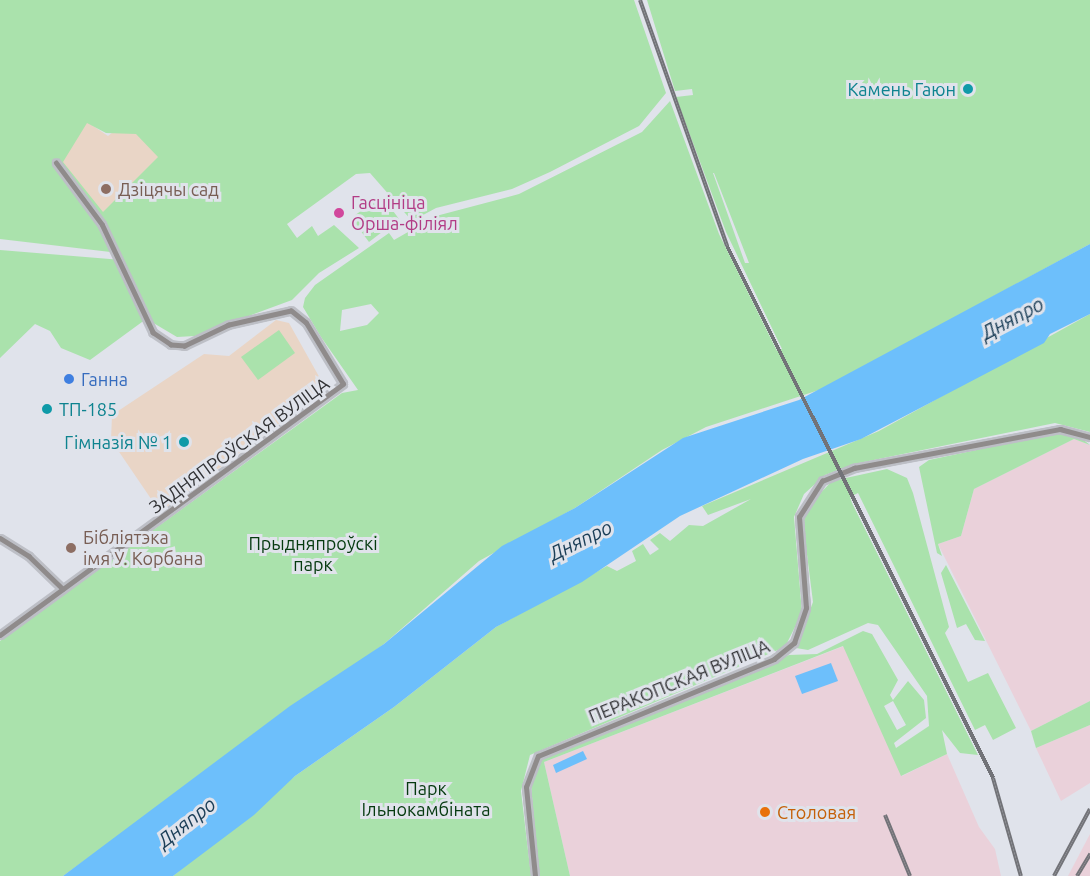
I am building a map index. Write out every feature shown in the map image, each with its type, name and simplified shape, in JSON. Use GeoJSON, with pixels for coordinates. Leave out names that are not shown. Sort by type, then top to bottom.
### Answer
{"type":"FeatureCollection","features":[{"type":"Feature","properties":{"kind":"street","name":"ЗАДНЯПРОЎСКАЯ ВУЛІЦА"},"geometry":{"type":"LineString","coordinates":[[0,635],[343,384],[306,323],[291,311],[229,326],[185,345],[171,345],[153,333],[102,225],[56,163]]}},
{"type":"Feature","properties":{"kind":"street","name":"ПЕРАКОПСКАЯ ВУЛІЦА"},"geometry":{"type":"LineString","coordinates":[[535,876],[526,787],[538,756],[774,659],[794,643],[806,608],[799,517],[822,481],[854,468],[1060,429],[1090,437]]}},
{"type":"Feature","properties":{"kind":"street"},"geometry":{"type":"LineString","coordinates":[[0,538],[28,556],[63,589]]}},
{"type":"Feature","properties":{"kind":"shaded area","name":"Дзіцячы сад"},"geometry":{"type":"Polygon","coordinates":[[[129,119],[163,156],[103,218],[61,161],[86,121],[108,136],[129,119]]]}},
{"type":"Feature","properties":{"kind":"shaded area"},"geometry":{"type":"Polygon","coordinates":[[[276,320],[289,323],[326,389],[160,512],[111,440],[112,415],[204,354],[229,356],[276,320]]]}},
{"type":"Feature","properties":{"kind":"shaded area"},"geometry":{"type":"Polygon","coordinates":[[[1074,439],[1090,445],[1090,701],[1031,731],[938,544],[961,536],[974,489],[1074,439]]]}},
{"type":"Feature","properties":{"kind":"shaded area"},"geometry":{"type":"Polygon","coordinates":[[[844,646],[902,776],[947,754],[979,827],[995,849],[1001,876],[570,876],[544,762],[844,646]]]}},
{"type":"Feature","properties":{"kind":"shaded area"},"geometry":{"type":"Polygon","coordinates":[[[1090,725],[1090,783],[1061,801],[1036,748],[1090,725]]]}},
{"type":"Feature","properties":{"kind":"shaded area"},"geometry":{"type":"Polygon","coordinates":[[[1090,834],[1090,876],[1068,876],[1090,834]]]}},
{"type":"Feature","properties":{"kind":"green space"},"geometry":{"type":"Polygon","coordinates":[[[0,0],[634,0],[666,93],[639,126],[550,172],[512,189],[436,208],[412,221],[370,173],[356,174],[287,224],[297,238],[312,226],[318,236],[334,225],[359,248],[319,273],[292,300],[195,336],[177,337],[150,321],[142,322],[90,360],[61,348],[50,331],[35,324],[0,358],[0,250],[122,260],[119,253],[0,239],[0,0]],[[87,123],[63,162],[103,212],[158,157],[136,134],[106,133],[87,123]]]}},
{"type":"Feature","properties":{"kind":"green space","name":"Прыдняпроўскі парк"},"geometry":{"type":"Polygon","coordinates":[[[647,0],[1090,0],[1090,244],[825,388],[706,427],[662,450],[575,508],[479,561],[384,644],[63,876],[0,876],[0,641],[342,393],[358,390],[303,307],[305,298],[315,285],[389,233],[394,240],[436,216],[519,194],[642,132],[670,101],[719,234],[777,351],[782,349],[726,232],[676,97],[693,95],[692,89],[675,91],[647,0]],[[714,173],[745,263],[749,263],[714,173]],[[371,304],[342,310],[340,331],[367,325],[379,313],[371,304]]]}},
{"type":"Feature","properties":{"kind":"green space"},"geometry":{"type":"Polygon","coordinates":[[[382,196],[399,219],[369,242],[351,218],[382,196]]]}},
{"type":"Feature","properties":{"kind":"green space","name":"Парк Ільнокамбіната"},"geometry":{"type":"Polygon","coordinates":[[[1090,314],[1090,432],[1055,423],[854,464],[825,475],[804,494],[794,517],[802,613],[785,647],[530,755],[521,791],[531,876],[173,876],[295,776],[394,707],[496,627],[607,566],[617,571],[636,561],[632,551],[643,544],[650,555],[659,549],[650,540],[660,533],[670,541],[689,525],[703,526],[751,499],[708,515],[702,506],[879,431],[1090,314]]]}},
{"type":"Feature","properties":{"kind":"green space"},"geometry":{"type":"Polygon","coordinates":[[[279,330],[295,353],[258,380],[241,357],[279,330]]]}},
{"type":"Feature","properties":{"kind":"green space"},"geometry":{"type":"Polygon","coordinates":[[[1053,434],[1076,434],[1090,445],[1074,439],[974,489],[961,536],[938,544],[942,556],[937,553],[919,467],[929,460],[1053,434]]]}},
{"type":"Feature","properties":{"kind":"green space"},"geometry":{"type":"Polygon","coordinates":[[[887,469],[907,478],[949,627],[945,633],[968,682],[988,673],[1016,728],[993,740],[985,725],[975,730],[858,493],[850,497],[852,503],[978,755],[960,753],[942,730],[947,754],[901,776],[843,646],[544,762],[570,876],[539,876],[531,785],[541,760],[789,655],[817,654],[863,631],[872,634],[898,680],[890,695],[893,700],[908,681],[924,700],[926,718],[894,743],[896,748],[929,726],[927,696],[878,625],[868,623],[808,650],[796,648],[813,602],[803,523],[809,505],[832,481],[887,469]],[[893,701],[884,706],[897,730],[906,725],[893,701]]]}},
{"type":"Feature","properties":{"kind":"green space"},"geometry":{"type":"Polygon","coordinates":[[[946,565],[985,641],[975,640],[966,624],[957,628],[941,573],[946,565]]]}},
{"type":"Feature","properties":{"kind":"green space"},"geometry":{"type":"Polygon","coordinates":[[[1090,701],[1090,725],[1036,748],[1031,731],[1090,701]]]}},
{"type":"Feature","properties":{"kind":"water","name":"Дняпро"},"geometry":{"type":"Polygon","coordinates":[[[1090,244],[1090,314],[1050,334],[1044,343],[861,439],[803,459],[680,516],[582,582],[496,627],[394,707],[295,776],[254,815],[173,876],[63,876],[290,706],[384,644],[502,546],[575,508],[683,438],[799,400],[1090,244]]]}},
{"type":"Feature","properties":{"kind":"water"},"geometry":{"type":"Polygon","coordinates":[[[831,663],[838,681],[802,694],[795,676],[831,663]]]}},
{"type":"Feature","properties":{"kind":"water"},"geometry":{"type":"Polygon","coordinates":[[[583,751],[587,759],[556,773],[553,765],[583,751]]]}},
{"type":"Feature","properties":{"kind":"railway"},"geometry":{"type":"LineString","coordinates":[[640,0],[727,246],[993,778],[1021,876]]}},
{"type":"Feature","properties":{"kind":"railway"},"geometry":{"type":"LineString","coordinates":[[1054,876],[1090,809]]}},
{"type":"Feature","properties":{"kind":"railway"},"geometry":{"type":"LineString","coordinates":[[885,815],[910,876]]}},
{"type":"Feature","properties":{"kind":"railway"},"geometry":{"type":"LineString","coordinates":[[1077,876],[1090,854]]}},
{"type":"Feature","properties":{"kind":"place","name":"Камень Гаюн"},"geometry":{"type":"Point","coordinates":[968,89]}},
{"type":"Feature","properties":{"kind":"place","name":"Дзіцячы сад"},"geometry":{"type":"Point","coordinates":[106,189]}},
{"type":"Feature","properties":{"kind":"place","name":"Гасцініца Орша-філіял"},"geometry":{"type":"Point","coordinates":[339,213]}},
{"type":"Feature","properties":{"kind":"place","name":"Ганна"},"geometry":{"type":"Point","coordinates":[69,379]}},
{"type":"Feature","properties":{"kind":"place","name":"ТП-185"},"geometry":{"type":"Point","coordinates":[47,409]}},
{"type":"Feature","properties":{"kind":"place","name":"Гімназія № 1"},"geometry":{"type":"Point","coordinates":[184,442]}},
{"type":"Feature","properties":{"kind":"place","name":"Бібліятэка імя У. Корбана"},"geometry":{"type":"Point","coordinates":[71,548]}},
{"type":"Feature","properties":{"kind":"place","name":"Столовая"},"geometry":{"type":"Point","coordinates":[765,812]}}]}
